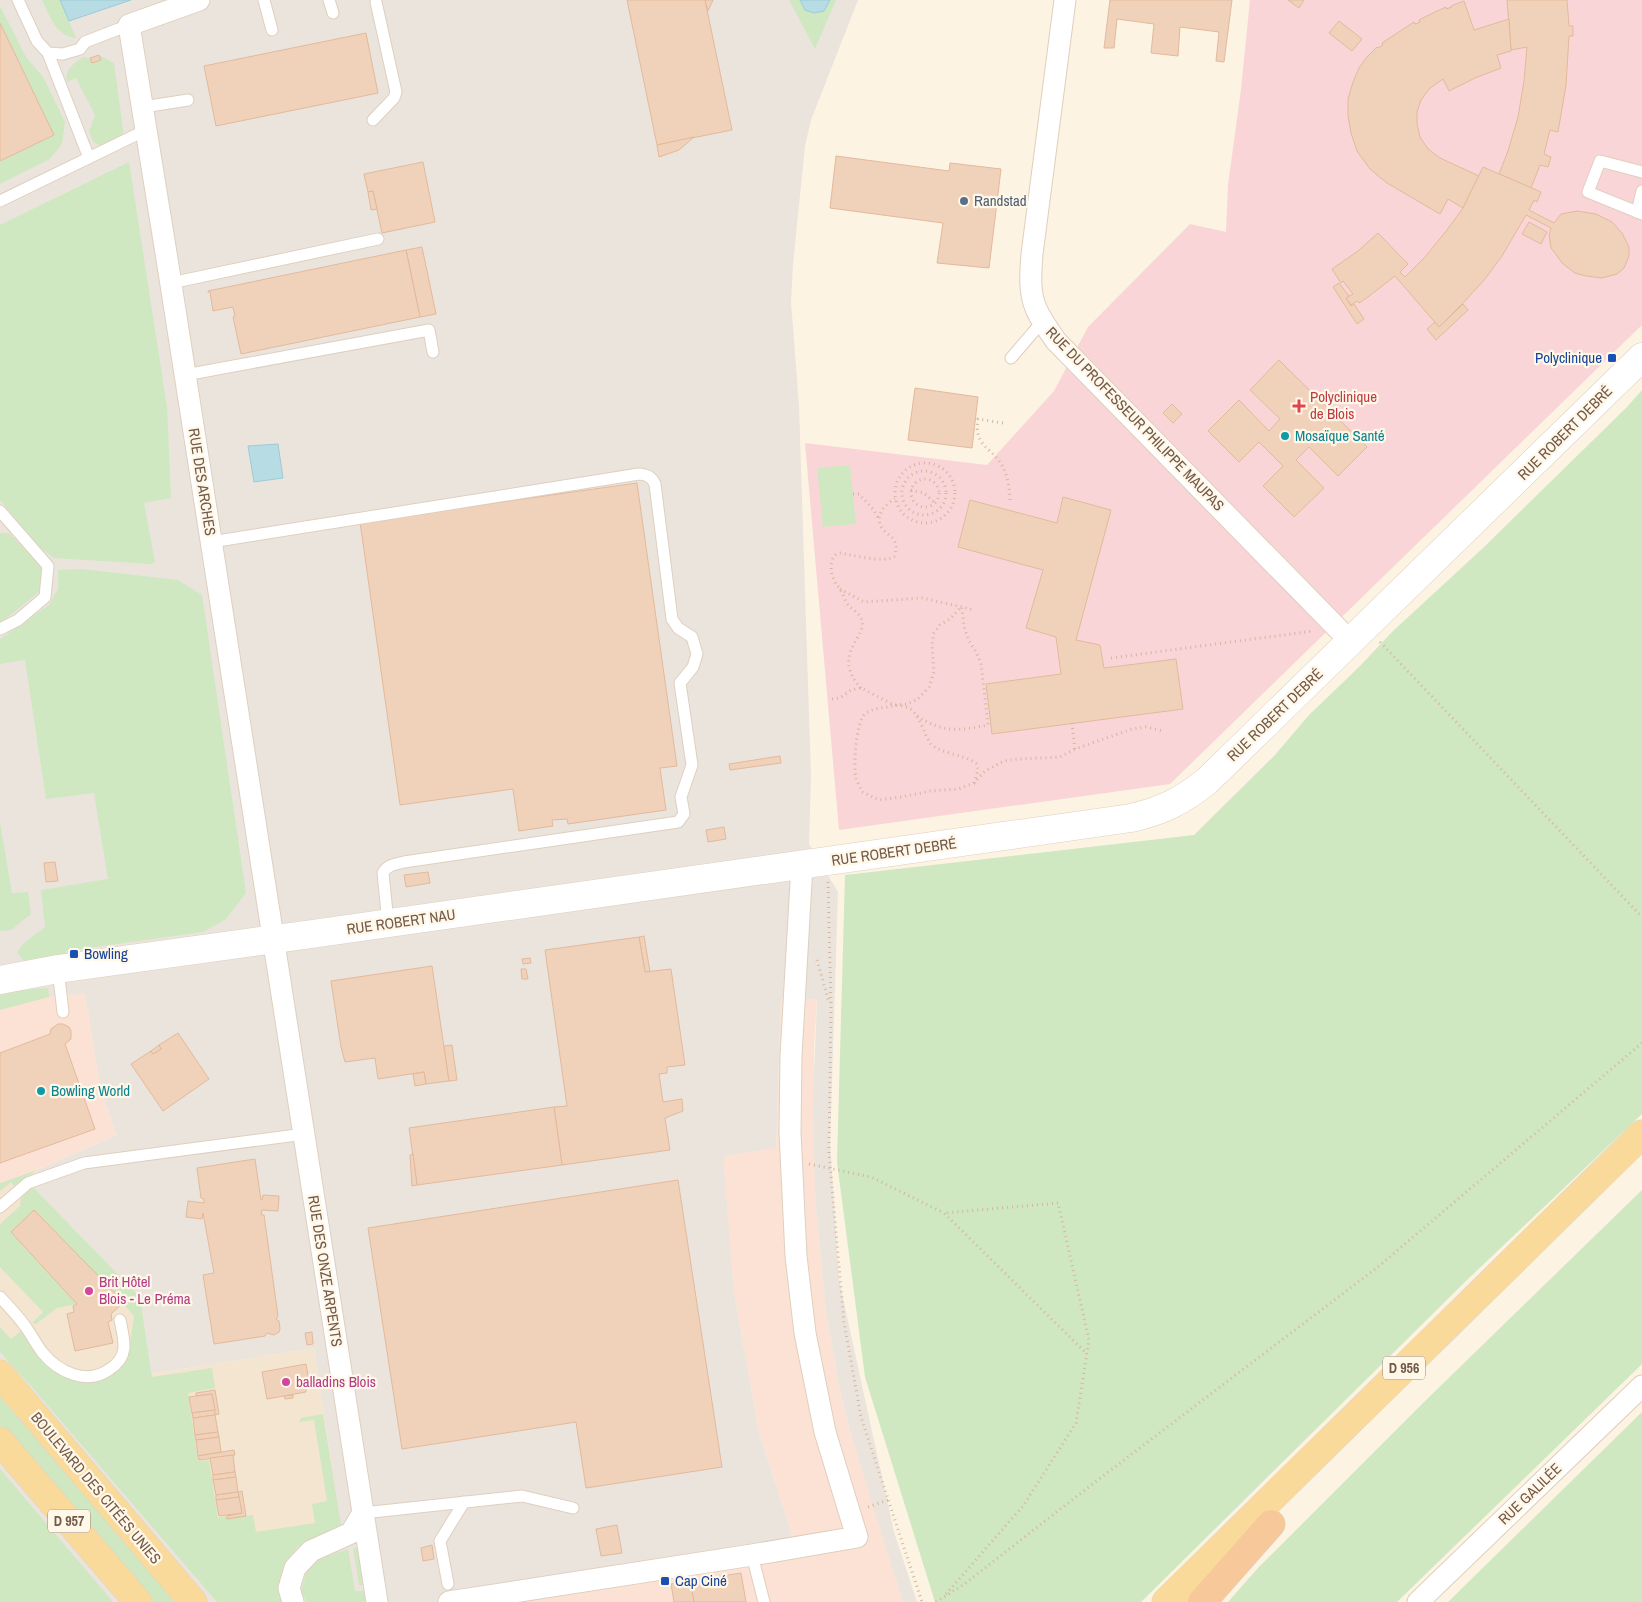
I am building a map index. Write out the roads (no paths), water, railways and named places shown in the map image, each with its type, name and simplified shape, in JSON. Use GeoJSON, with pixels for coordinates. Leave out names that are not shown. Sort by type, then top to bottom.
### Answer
{"type":"FeatureCollection","features":[{"type":"Feature","properties":{"kind":"highway","name":"D 956"},"geometry":{"type":"LineString","coordinates":[[1202,1602],[1271,1524]]}},
{"type":"Feature","properties":{"kind":"main road","name":"D 956"},"geometry":{"type":"LineString","coordinates":[[1166,1602],[1642,1134]]}},
{"type":"Feature","properties":{"kind":"main road","name":"D 956"},"geometry":{"type":"LineString","coordinates":[[1188,1602],[1221,1567],[1271,1524],[1642,1160]]}},
{"type":"Feature","properties":{"kind":"main road","name":"BOULEVARD DES CITÉES UNIES"},"geometry":{"type":"LineString","coordinates":[[0,1374],[192,1602]]}},
{"type":"Feature","properties":{"kind":"main road","name":"D 957"},"geometry":{"type":"LineString","coordinates":[[0,1441],[138,1602]]}},
{"type":"Feature","properties":{"kind":"street"},"geometry":{"type":"LineString","coordinates":[[129,25],[199,0]]}},
{"type":"Feature","properties":{"kind":"street","name":"RUE DU PROFESSEUR PHILIPPE MAUPAS"},"geometry":{"type":"LineString","coordinates":[[1064,0],[1032,254],[1031,280],[1033,302],[1042,322],[1056,341],[1069,354],[1358,635]]}},
{"type":"Feature","properties":{"kind":"street","name":"RUE DES ARCHES"},"geometry":{"type":"LineString","coordinates":[[129,25],[274,940]]}},
{"type":"Feature","properties":{"kind":"street","name":"RUE ROBERT DEBRÉ"},"geometry":{"type":"LineString","coordinates":[[802,864],[1131,818],[1152,814],[1172,805],[1207,781],[1642,357]]}},
{"type":"Feature","properties":{"kind":"street"},"geometry":{"type":"LineString","coordinates":[[448,1593],[752,1555],[857,1537],[825,1432],[806,1334],[796,1256],[791,1160],[791,1056],[802,864]]}},
{"type":"Feature","properties":{"kind":"street","name":"RUE ROBERT NAU"},"geometry":{"type":"LineString","coordinates":[[0,980],[58,969],[802,864]]}},
{"type":"Feature","properties":{"kind":"street","name":"RUE DES ONZE ARPENTS"},"geometry":{"type":"LineString","coordinates":[[274,940],[377,1602]]}},
{"type":"Feature","properties":{"kind":"street","name":"RUE GALILÉE"},"geometry":{"type":"LineString","coordinates":[[1418,1602],[1642,1386]]}},
{"type":"Feature","properties":{"kind":"street"},"geometry":{"type":"LineString","coordinates":[[292,1602],[290,1588],[295,1568],[311,1551],[351,1533],[363,1513]]}},
{"type":"Feature","properties":{"kind":"lane"},"geometry":{"type":"LineString","coordinates":[[18,0],[37,41],[48,53],[89,158]]}},
{"type":"Feature","properties":{"kind":"lane"},"geometry":{"type":"LineString","coordinates":[[264,0],[272,30]]}},
{"type":"Feature","properties":{"kind":"lane"},"geometry":{"type":"LineString","coordinates":[[329,0],[333,13]]}},
{"type":"Feature","properties":{"kind":"lane"},"geometry":{"type":"LineString","coordinates":[[373,120],[394,98],[396,92],[376,2]]}},
{"type":"Feature","properties":{"kind":"lane"},"geometry":{"type":"LineString","coordinates":[[48,53],[63,54],[80,49],[85,42],[129,25]]}},
{"type":"Feature","properties":{"kind":"lane"},"geometry":{"type":"LineString","coordinates":[[143,106],[188,100]]}},
{"type":"Feature","properties":{"kind":"lane"},"geometry":{"type":"LineString","coordinates":[[0,201],[146,130]]}},
{"type":"Feature","properties":{"kind":"lane"},"geometry":{"type":"LineString","coordinates":[[1642,172],[1600,161],[1588,192],[1640,213],[1642,192]]}},
{"type":"Feature","properties":{"kind":"lane"},"geometry":{"type":"LineString","coordinates":[[171,283],[378,239]]}},
{"type":"Feature","properties":{"kind":"lane"},"geometry":{"type":"LineString","coordinates":[[1011,358],[1042,322]]}},
{"type":"Feature","properties":{"kind":"lane"},"geometry":{"type":"LineString","coordinates":[[185,375],[429,330],[433,352]]}},
{"type":"Feature","properties":{"kind":"lane"},"geometry":{"type":"LineString","coordinates":[[211,542],[639,474],[647,475],[655,484],[672,619],[678,628],[692,638],[697,654],[693,666],[680,683],[692,765],[681,797],[684,814],[681,820],[678,822],[413,860],[392,865],[385,869],[383,873],[388,923]]}},
{"type":"Feature","properties":{"kind":"lane"},"geometry":{"type":"LineString","coordinates":[[0,511],[48,566],[44,597],[18,620],[0,628]]}},
{"type":"Feature","properties":{"kind":"lane"},"geometry":{"type":"LineString","coordinates":[[58,969],[63,1012]]}},
{"type":"Feature","properties":{"kind":"lane"},"geometry":{"type":"LineString","coordinates":[[0,1207],[28,1183],[84,1163],[304,1134]]}},
{"type":"Feature","properties":{"kind":"lane"},"geometry":{"type":"LineString","coordinates":[[0,1296],[44,1354],[53,1363],[80,1377],[93,1376],[110,1370],[123,1356],[124,1343],[120,1320]]}},
{"type":"Feature","properties":{"kind":"lane"},"geometry":{"type":"LineString","coordinates":[[363,1513],[522,1496],[573,1508]]}},
{"type":"Feature","properties":{"kind":"lane"},"geometry":{"type":"LineString","coordinates":[[448,1593],[440,1541],[464,1502]]}},
{"type":"Feature","properties":{"kind":"lane"},"geometry":{"type":"LineString","coordinates":[[752,1555],[764,1602]]}},
{"type":"Feature","properties":{"kind":"water"},"geometry":{"type":"Polygon","coordinates":[[[60,0],[131,0],[69,21],[60,0]]]}},
{"type":"Feature","properties":{"kind":"water"},"geometry":{"type":"Polygon","coordinates":[[[800,0],[830,0],[824,11],[814,13],[805,10],[800,0]]]}},
{"type":"Feature","properties":{"kind":"water"},"geometry":{"type":"Polygon","coordinates":[[[278,444],[283,478],[254,482],[248,446],[278,444]]]}},
{"type":"Feature","properties":{"kind":"place","name":"Randstad"},"geometry":{"type":"Point","coordinates":[964,201]}},
{"type":"Feature","properties":{"kind":"place","name":"Polyclinique"},"geometry":{"type":"Point","coordinates":[1612,358]}},
{"type":"Feature","properties":{"kind":"place","name":"Polyclinique de Blois"},"geometry":{"type":"Point","coordinates":[1299,406]}},
{"type":"Feature","properties":{"kind":"place","name":"Mosaïque Santé"},"geometry":{"type":"Point","coordinates":[1285,436]}},
{"type":"Feature","properties":{"kind":"place","name":"Bowling"},"geometry":{"type":"Point","coordinates":[74,954]}},
{"type":"Feature","properties":{"kind":"place","name":"Bowling World"},"geometry":{"type":"Point","coordinates":[41,1091]}},
{"type":"Feature","properties":{"kind":"place","name":"Brit Hôtel Blois - Le Préma"},"geometry":{"type":"Point","coordinates":[89,1291]}},
{"type":"Feature","properties":{"kind":"place","name":"balladins Blois"},"geometry":{"type":"Point","coordinates":[286,1382]}},
{"type":"Feature","properties":{"kind":"place","name":"Cap Ciné"},"geometry":{"type":"Point","coordinates":[665,1581]}}]}
